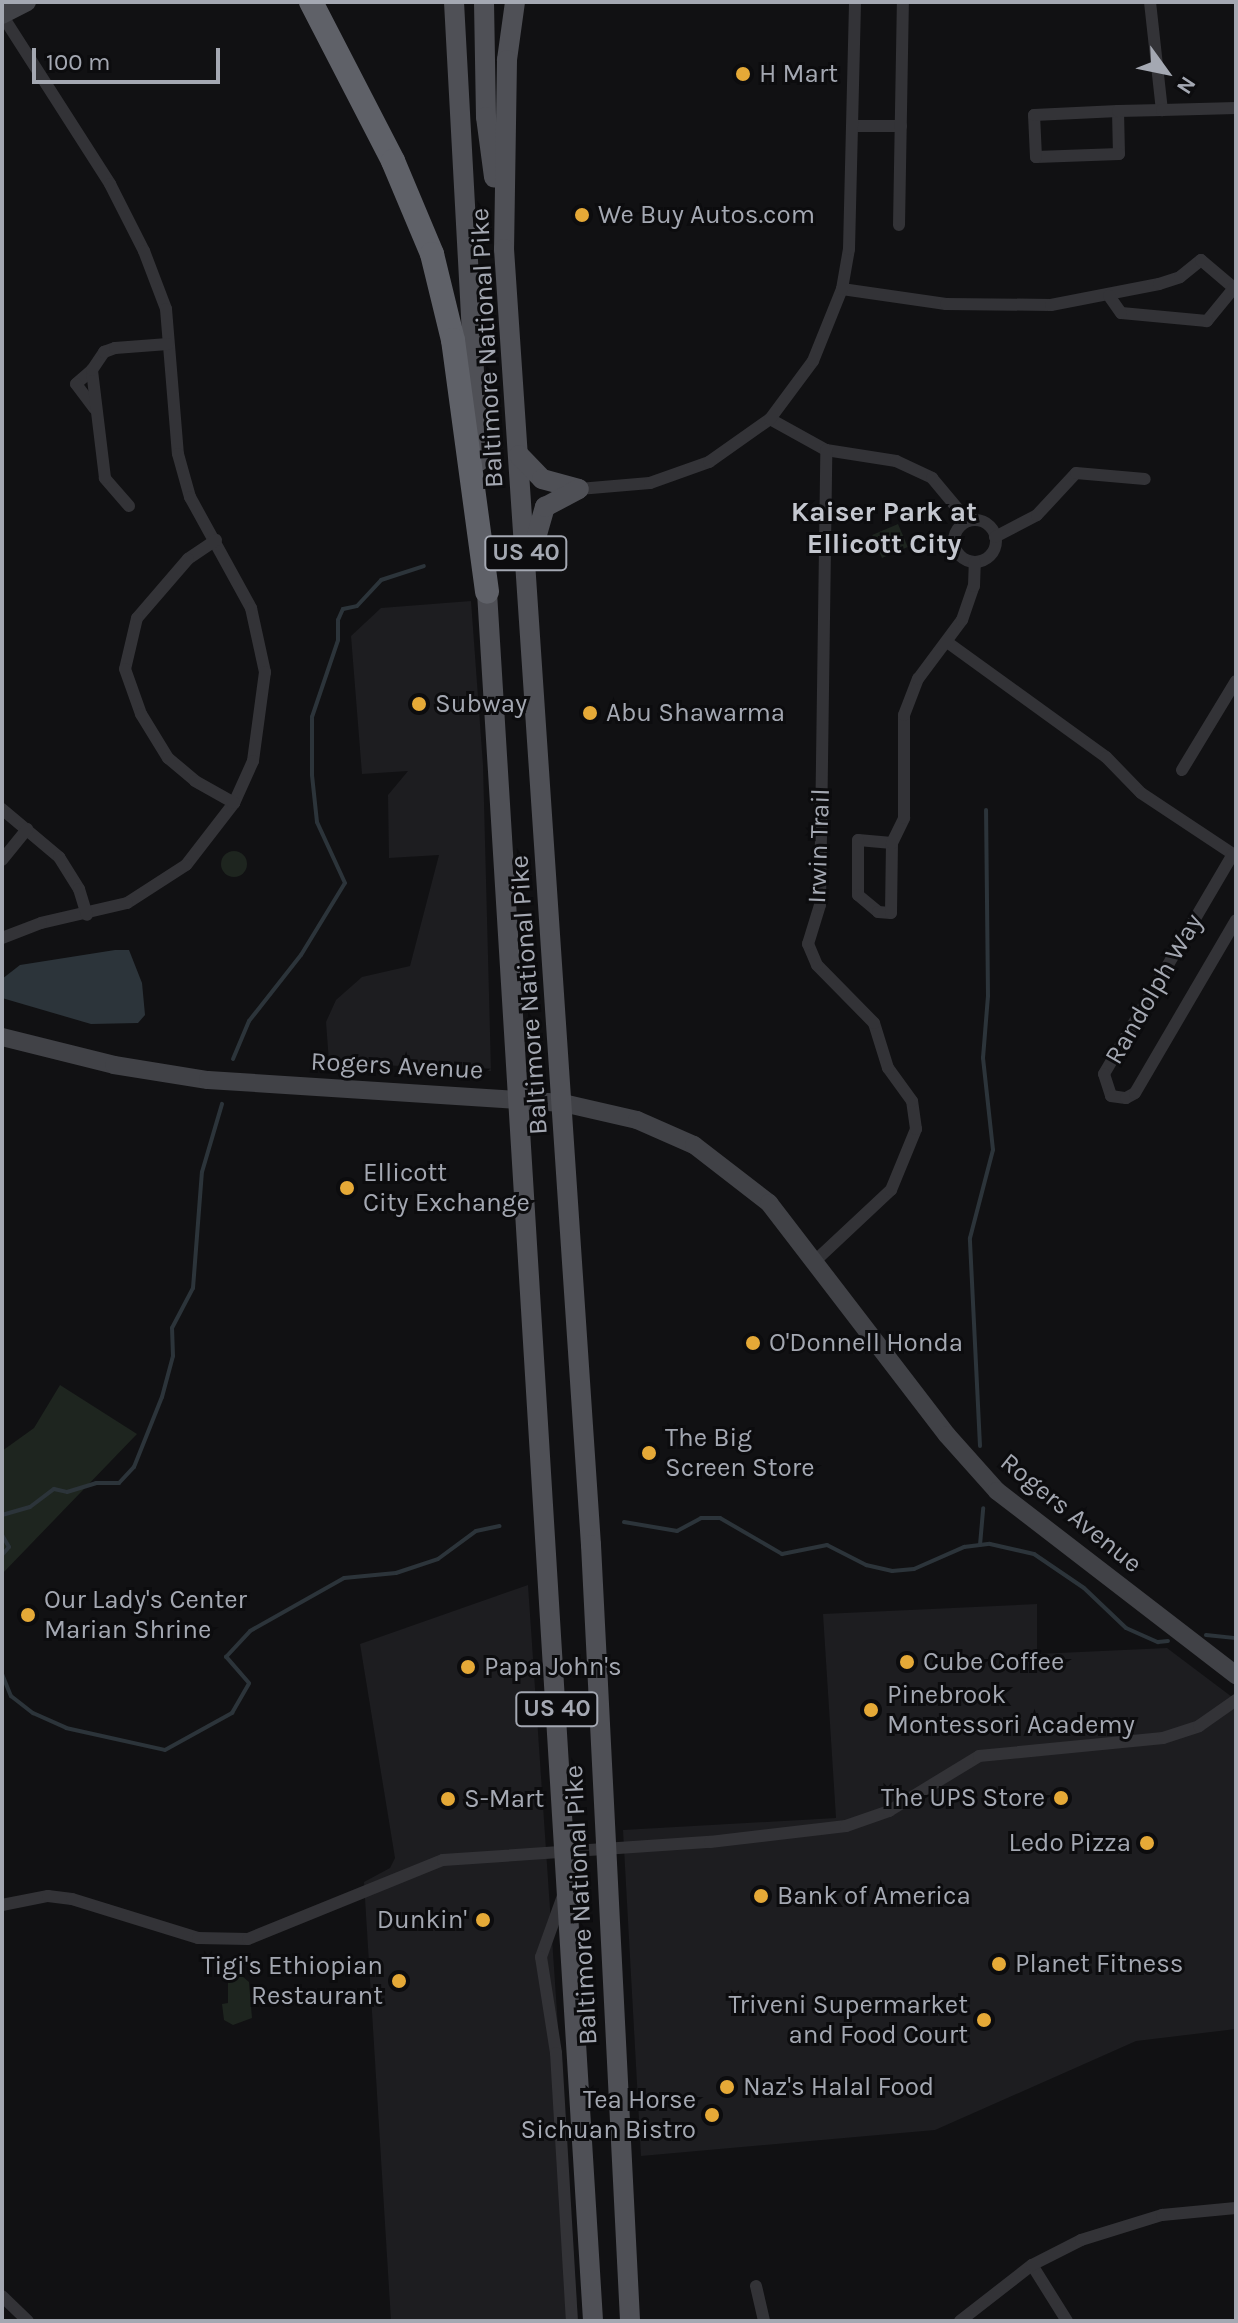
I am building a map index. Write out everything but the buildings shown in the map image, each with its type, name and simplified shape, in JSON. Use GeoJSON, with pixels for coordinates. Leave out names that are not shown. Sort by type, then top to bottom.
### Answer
{"type":"FeatureCollection","features":[{"type":"Feature","properties":{"kind":"highway"},"geometry":{"type":"LineString","coordinates":[[311,2],[393,161],[432,254],[453,340],[487,592]]}},
{"type":"Feature","properties":{"kind":"main road"},"geometry":{"type":"LineString","coordinates":[[2,15],[27,2]]}},
{"type":"Feature","properties":{"kind":"main road","name":"Baltimore National Pike"},"geometry":{"type":"LineString","coordinates":[[454,2],[517,1098],[593,2321]]}},
{"type":"Feature","properties":{"kind":"main road"},"geometry":{"type":"LineString","coordinates":[[484,2],[486,117],[504,249]]}},
{"type":"Feature","properties":{"kind":"main road","name":"Baltimore National Pike"},"geometry":{"type":"LineString","coordinates":[[515,2],[507,60],[504,249],[563,1103],[630,2321]]}},
{"type":"Feature","properties":{"kind":"main road"},"geometry":{"type":"LineString","coordinates":[[519,455],[542,479],[579,489]]}},
{"type":"Feature","properties":{"kind":"main road"},"geometry":{"type":"LineString","coordinates":[[528,584],[539,516],[555,499],[579,489]]}},
{"type":"Feature","properties":{"kind":"main road","name":"Rogers Avenue"},"geometry":{"type":"LineString","coordinates":[[2,1037],[114,1065],[220,1082],[563,1103],[637,1120],[694,1145],[769,1203],[947,1435],[997,1491],[1236,1675]]}},
{"type":"Feature","properties":{"kind":"street"},"geometry":{"type":"LineString","coordinates":[[579,489],[677,477],[742,443],[770,419],[813,361],[842,289],[853,202],[855,2]]}},
{"type":"Feature","properties":{"kind":"street"},"geometry":{"type":"LineString","coordinates":[[1150,2],[1162,110]]}},
{"type":"Feature","properties":{"kind":"street"},"geometry":{"type":"LineString","coordinates":[[899,225],[903,4]]}},
{"type":"Feature","properties":{"kind":"street"},"geometry":{"type":"LineString","coordinates":[[2,15],[131,221],[166,309],[178,454],[190,497],[251,608],[264,662],[260,737],[234,803],[207,841],[162,885],[87,915],[41,923],[2,938]]}},
{"type":"Feature","properties":{"kind":"street"},"geometry":{"type":"LineString","coordinates":[[1118,111],[1119,154],[1036,157],[1034,115],[1118,111],[1236,108]]}},
{"type":"Feature","properties":{"kind":"street"},"geometry":{"type":"LineString","coordinates":[[854,126],[901,126]]}},
{"type":"Feature","properties":{"kind":"street"},"geometry":{"type":"LineString","coordinates":[[842,289],[946,304],[1051,305],[1109,296],[1180,277],[1201,260],[1234,288],[1207,321],[1121,313],[1109,296]]}},
{"type":"Feature","properties":{"kind":"street"},"geometry":{"type":"LineString","coordinates":[[129,506],[105,478],[92,370],[104,352],[115,348],[168,344]]}},
{"type":"Feature","properties":{"kind":"street"},"geometry":{"type":"LineString","coordinates":[[770,419],[826,450],[914,469],[949,491],[968,521]]}},
{"type":"Feature","properties":{"kind":"street","name":"Irwin Trail"},"geometry":{"type":"LineString","coordinates":[[815,1261],[891,1190],[916,1129],[912,1101],[888,1068],[874,1023],[817,965],[808,944],[820,905],[826,450]]}},
{"type":"Feature","properties":{"kind":"street"},"geometry":{"type":"LineString","coordinates":[[995,537],[1037,515],[1076,473],[1145,479]]}},
{"type":"Feature","properties":{"kind":"street"},"geometry":{"type":"LineString","coordinates":[[968,521],[987,524],[995,537],[991,555],[975,562],[962,558],[954,547],[956,530],[968,521]]}},
{"type":"Feature","properties":{"kind":"street"},"geometry":{"type":"LineString","coordinates":[[216,540],[188,559],[137,618],[125,669],[141,714],[168,758],[195,781],[234,803]]}},
{"type":"Feature","properties":{"kind":"street"},"geometry":{"type":"LineString","coordinates":[[892,843],[858,840],[858,895],[878,912],[891,913],[892,843],[904,818],[904,715],[918,679],[947,642],[969,603],[975,562]]}},
{"type":"Feature","properties":{"kind":"street","name":"Randolph Way"},"geometry":{"type":"LineString","coordinates":[[947,642],[1106,757],[1141,793],[1235,855],[1104,1074],[1111,1096],[1126,1098],[1135,1093],[1236,920]]}},
{"type":"Feature","properties":{"kind":"street"},"geometry":{"type":"LineString","coordinates":[[1182,770],[1236,681]]}},
{"type":"Feature","properties":{"kind":"street"},"geometry":{"type":"LineString","coordinates":[[2,809],[71,873],[87,915]]}},
{"type":"Feature","properties":{"kind":"street"},"geometry":{"type":"LineString","coordinates":[[2,860],[27,829]]}},
{"type":"Feature","properties":{"kind":"street"},"geometry":{"type":"LineString","coordinates":[[2,1905],[48,1896],[72,1899],[198,1938],[231,1942],[267,1932],[443,1860],[846,1826],[889,1811],[979,1756],[1163,1738],[1199,1726],[1236,1700]]}},
{"type":"Feature","properties":{"kind":"street"},"geometry":{"type":"LineString","coordinates":[[565,1890],[541,1957],[556,2053],[572,2321]]}},
{"type":"Feature","properties":{"kind":"street"},"geometry":{"type":"LineString","coordinates":[[960,2321],[1032,2265],[1122,2225],[1205,2209],[1236,2208]]}},
{"type":"Feature","properties":{"kind":"street"},"geometry":{"type":"LineString","coordinates":[[1032,2265],[1067,2321]]}},
{"type":"Feature","properties":{"kind":"street"},"geometry":{"type":"LineString","coordinates":[[756,2286],[764,2321]]}},
{"type":"Feature","properties":{"kind":"street"},"geometry":{"type":"LineString","coordinates":[[2,2296],[28,2321]]}},
{"type":"Feature","properties":{"kind":"shaded area"},"geometry":{"type":"Polygon","coordinates":[[[898,524],[908,547],[882,558],[872,535],[898,524]]]}},
{"type":"Feature","properties":{"kind":"shaded area"},"geometry":{"type":"Polygon","coordinates":[[[471,601],[483,765],[491,1071],[329,1062],[326,1022],[336,1000],[362,977],[410,966],[439,855],[389,858],[388,795],[408,771],[362,774],[351,636],[381,608],[471,601]]]}},
{"type":"Feature","properties":{"kind":"shaded area"},"geometry":{"type":"Polygon","coordinates":[[[234,851],[243,855],[247,864],[243,873],[234,877],[225,873],[221,864],[225,855],[234,851]]]}},
{"type":"Feature","properties":{"kind":"shaded area"},"geometry":{"type":"Polygon","coordinates":[[[129,950],[142,983],[145,1015],[138,1023],[91,1024],[2,998],[2,979],[20,965],[129,950]]]}},
{"type":"Feature","properties":{"kind":"shaded area"},"geometry":{"type":"Polygon","coordinates":[[[60,1385],[137,1434],[2,1574],[2,1451],[34,1428],[60,1385]]]}},
{"type":"Feature","properties":{"kind":"shaded area"},"geometry":{"type":"Polygon","coordinates":[[[528,1585],[578,2321],[391,2321],[364,1882],[390,1868],[395,1858],[360,1644],[528,1585]]]}},
{"type":"Feature","properties":{"kind":"shaded area"},"geometry":{"type":"Polygon","coordinates":[[[1037,1604],[1037,1654],[1167,1648],[1236,1700],[1236,2029],[1136,2041],[935,2130],[641,2156],[623,1830],[836,1818],[823,1614],[1037,1604]]]}},
{"type":"Feature","properties":{"kind":"shaded area"},"geometry":{"type":"Polygon","coordinates":[[[242,1976],[249,1982],[252,2018],[233,2025],[224,2020],[222,2004],[228,2003],[228,1980],[242,1976]]]}},
{"type":"Feature","properties":{"kind":"waterway"},"geometry":{"type":"LineString","coordinates":[[233,1059],[249,1021],[301,955],[345,883],[317,822],[312,775],[312,717],[338,640],[338,620],[343,609],[357,606],[381,580],[424,566]]}},
{"type":"Feature","properties":{"kind":"waterway"},"geometry":{"type":"LineString","coordinates":[[980,1446],[970,1238],[993,1150],[983,1058],[988,996],[986,810]]}},
{"type":"Feature","properties":{"kind":"waterway"},"geometry":{"type":"LineString","coordinates":[[2,1515],[30,1507],[54,1489],[67,1492],[96,1483],[119,1483],[134,1467],[162,1397],[173,1356],[172,1328],[193,1288],[202,1172],[222,1104]]}},
{"type":"Feature","properties":{"kind":"waterway"},"geometry":{"type":"LineString","coordinates":[[980,1545],[983,1508]]}},
{"type":"Feature","properties":{"kind":"waterway"},"geometry":{"type":"LineString","coordinates":[[624,1522],[677,1531],[701,1518],[720,1518],[782,1554],[827,1545],[866,1565],[892,1571],[914,1569],[964,1547],[990,1544],[1034,1554],[1084,1588],[1126,1628],[1158,1642],[1168,1641]]}},
{"type":"Feature","properties":{"kind":"waterway"},"geometry":{"type":"LineString","coordinates":[[2,1674],[11,1696],[33,1713],[66,1728],[165,1750],[232,1713],[249,1683],[226,1657],[250,1631],[344,1578],[396,1573],[438,1559],[476,1531],[499,1526]]}},
{"type":"Feature","properties":{"kind":"waterway"},"geometry":{"type":"LineString","coordinates":[[2,1535],[9,1547],[2,1555]]}},
{"type":"Feature","properties":{"kind":"waterway"},"geometry":{"type":"LineString","coordinates":[[1206,1635],[1236,1638]]}},
{"type":"Feature","properties":{"kind":"place","name":"H Mart"},"geometry":{"type":"Point","coordinates":[743,74]}},
{"type":"Feature","properties":{"kind":"place","name":"We Buy Autos.com"},"geometry":{"type":"Point","coordinates":[582,215]}},
{"type":"Feature","properties":{"kind":"place","name":"Subway"},"geometry":{"type":"Point","coordinates":[419,704]}},
{"type":"Feature","properties":{"kind":"place","name":"Abu Shawarma"},"geometry":{"type":"Point","coordinates":[590,713]}},
{"type":"Feature","properties":{"kind":"place","name":"Ellicott City Exchange"},"geometry":{"type":"Point","coordinates":[347,1188]}},
{"type":"Feature","properties":{"kind":"place","name":"O'Donnell Honda"},"geometry":{"type":"Point","coordinates":[753,1343]}},
{"type":"Feature","properties":{"kind":"place","name":"The Big Screen Store"},"geometry":{"type":"Point","coordinates":[649,1453]}},
{"type":"Feature","properties":{"kind":"place","name":"Our Lady's Center Marian Shrine"},"geometry":{"type":"Point","coordinates":[28,1615]}},
{"type":"Feature","properties":{"kind":"place","name":"Cube Coffee"},"geometry":{"type":"Point","coordinates":[907,1662]}},
{"type":"Feature","properties":{"kind":"place","name":"Papa John's"},"geometry":{"type":"Point","coordinates":[468,1667]}},
{"type":"Feature","properties":{"kind":"place","name":"Pinebrook Montessori Academy"},"geometry":{"type":"Point","coordinates":[871,1710]}},
{"type":"Feature","properties":{"kind":"place","name":"The UPS Store"},"geometry":{"type":"Point","coordinates":[1061,1798]}},
{"type":"Feature","properties":{"kind":"place","name":"S-Mart"},"geometry":{"type":"Point","coordinates":[448,1799]}},
{"type":"Feature","properties":{"kind":"place","name":"Ledo Pizza"},"geometry":{"type":"Point","coordinates":[1147,1843]}},
{"type":"Feature","properties":{"kind":"place","name":"Bank of America"},"geometry":{"type":"Point","coordinates":[761,1896]}},
{"type":"Feature","properties":{"kind":"place","name":"Dunkin'"},"geometry":{"type":"Point","coordinates":[483,1920]}},
{"type":"Feature","properties":{"kind":"place","name":"Planet Fitness"},"geometry":{"type":"Point","coordinates":[999,1964]}},
{"type":"Feature","properties":{"kind":"place","name":"Tigi's Ethiopian Restaurant"},"geometry":{"type":"Point","coordinates":[399,1981]}},
{"type":"Feature","properties":{"kind":"place","name":"Triveni Supermarket and Food Court"},"geometry":{"type":"Point","coordinates":[984,2020]}},
{"type":"Feature","properties":{"kind":"place","name":"Naz's Halal Food"},"geometry":{"type":"Point","coordinates":[727,2087]}},
{"type":"Feature","properties":{"kind":"place","name":"Tea Horse Sichuan Bistro"},"geometry":{"type":"Point","coordinates":[712,2115]}},
{"type":"Feature","properties":{"kind":"district","name":"Kaiser Park at Ellicott City"},"geometry":{"type":"Point","coordinates":[884,528]}}]}
